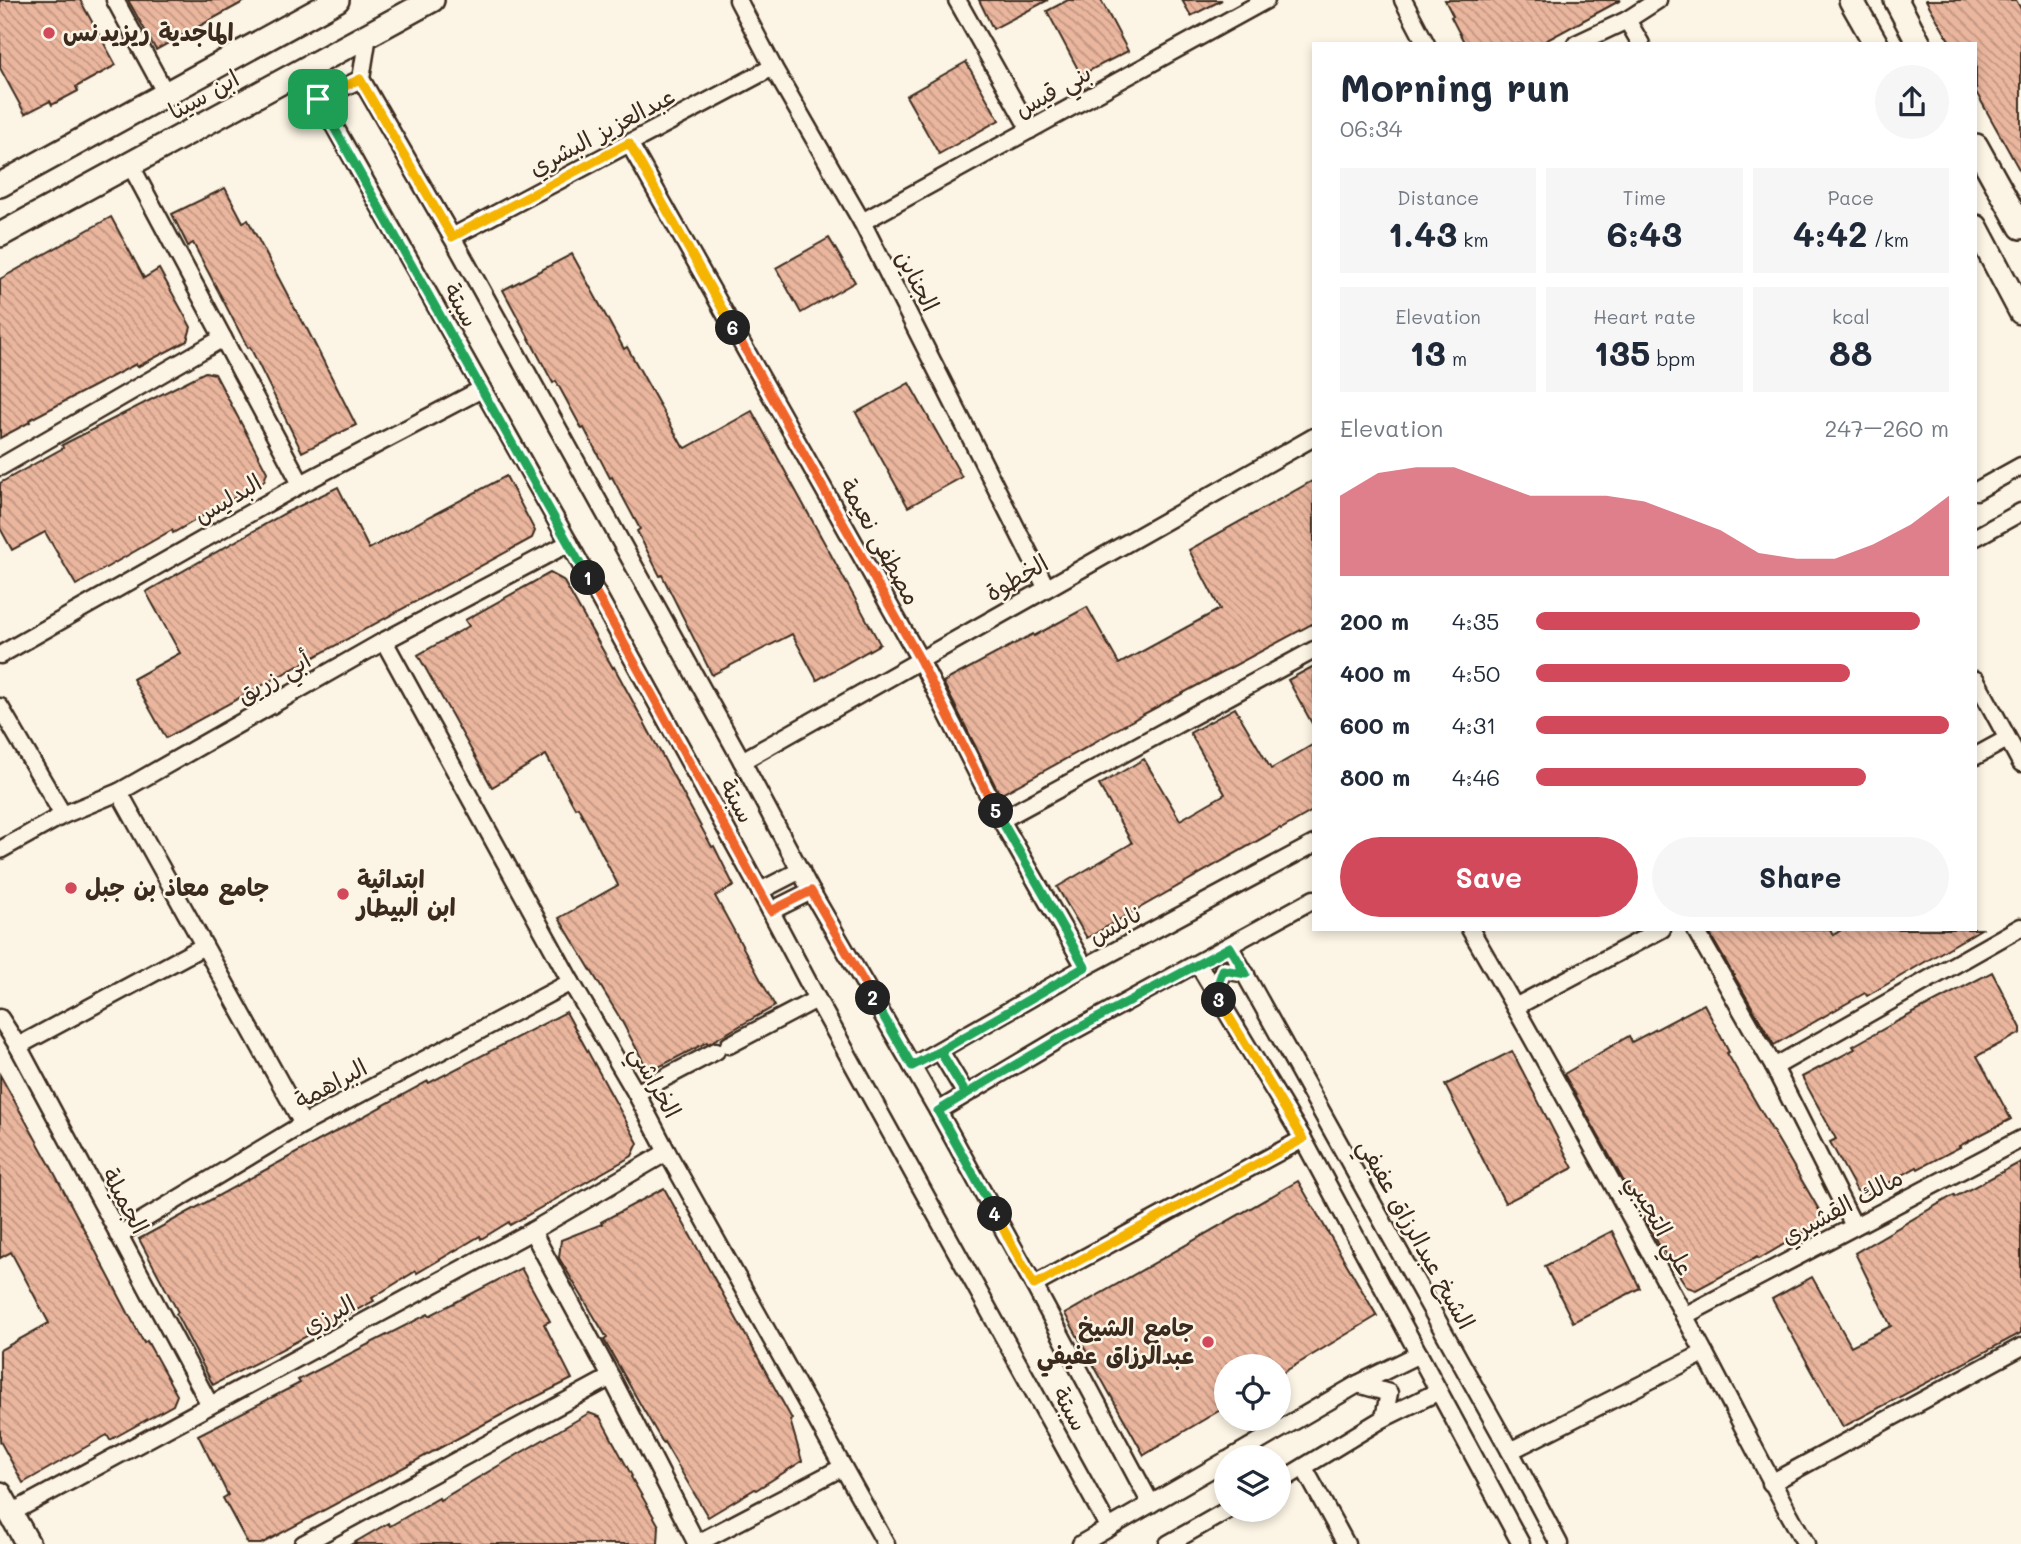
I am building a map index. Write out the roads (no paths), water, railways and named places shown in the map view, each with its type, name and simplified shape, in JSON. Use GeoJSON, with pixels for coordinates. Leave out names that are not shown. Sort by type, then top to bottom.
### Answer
{"type":"FeatureCollection","features":[{"type":"Feature","properties":{"kind":"street"},"geometry":{"type":"LineString","coordinates":[[115,0],[166,94]]}},
{"type":"Feature","properties":{"kind":"street","name":"ابن سينا"},"geometry":{"type":"LineString","coordinates":[[0,185],[337,0]]}},
{"type":"Feature","properties":{"kind":"street","name":"ابن سينا"},"geometry":{"type":"LineString","coordinates":[[0,236],[432,0]]}},
{"type":"Feature","properties":{"kind":"street","name":"الجناين"},"geometry":{"type":"LineString","coordinates":[[738,0],[862,222],[1046,587]]}},
{"type":"Feature","properties":{"kind":"street"},"geometry":{"type":"LineString","coordinates":[[957,0],[1030,130]]}},
{"type":"Feature","properties":{"kind":"street","name":"بني قيس"},"geometry":{"type":"LineString","coordinates":[[862,222],[1266,0]]}},
{"type":"Feature","properties":{"kind":"street"},"geometry":{"type":"LineString","coordinates":[[1403,0],[1425,42]]}},
{"type":"Feature","properties":{"kind":"street"},"geometry":{"type":"LineString","coordinates":[[1580,42],[1628,20],[1658,0]]}},
{"type":"Feature","properties":{"kind":"street"},"geometry":{"type":"LineString","coordinates":[[1851,0],[1875,42]]}},
{"type":"Feature","properties":{"kind":"street"},"geometry":{"type":"LineString","coordinates":[[1896,0],[1918,42]]}},
{"type":"Feature","properties":{"kind":"street"},"geometry":{"type":"LineString","coordinates":[[1628,20],[1640,42]]}},
{"type":"Feature","properties":{"kind":"street"},"geometry":{"type":"LineString","coordinates":[[285,80],[318,99],[360,79],[368,35]]}},
{"type":"Feature","properties":{"kind":"street","name":"عبدالعزيز البشري"},"geometry":{"type":"LineString","coordinates":[[452,237],[774,67]]}},
{"type":"Feature","properties":{"kind":"street","name":"سبتة"},"geometry":{"type":"LineString","coordinates":[[360,79],[452,237],[811,891],[938,1111],[1151,1504]]}},
{"type":"Feature","properties":{"kind":"street","name":"سبتة"},"geometry":{"type":"LineString","coordinates":[[318,99],[569,543],[1109,1528]]}},
{"type":"Feature","properties":{"kind":"street","name":"مصطفى نعيمة"},"geometry":{"type":"LineString","coordinates":[[629,143],[920,660],[1001,820],[1085,967]]}},
{"type":"Feature","properties":{"kind":"street"},"geometry":{"type":"LineString","coordinates":[[1977,148],[2021,227]]}},
{"type":"Feature","properties":{"kind":"street"},"geometry":{"type":"LineString","coordinates":[[130,164],[301,484]]}},
{"type":"Feature","properties":{"kind":"street"},"geometry":{"type":"LineString","coordinates":[[1977,233],[1983,260],[2021,313]]}},
{"type":"Feature","properties":{"kind":"street"},"geometry":{"type":"LineString","coordinates":[[0,467],[223,338]]}},
{"type":"Feature","properties":{"kind":"street","name":"البدليس"},"geometry":{"type":"LineString","coordinates":[[0,655],[301,484],[482,389]]}},
{"type":"Feature","properties":{"kind":"street","name":"الخطوة"},"geometry":{"type":"LineString","coordinates":[[742,761],[1312,438]]}},
{"type":"Feature","properties":{"kind":"street"},"geometry":{"type":"LineString","coordinates":[[1977,490],[2021,466]]}},
{"type":"Feature","properties":{"kind":"street"},"geometry":{"type":"LineString","coordinates":[[1977,536],[2021,512]]}},
{"type":"Feature","properties":{"kind":"street","name":"أبي زريق"},"geometry":{"type":"LineString","coordinates":[[0,850],[63,815],[120,792],[384,641],[569,543]]}},
{"type":"Feature","properties":{"kind":"street","name":"الخراشي"},"geometry":{"type":"LineString","coordinates":[[384,641],[571,982],[636,1093],[886,1544]]}},
{"type":"Feature","properties":{"kind":"street"},"geometry":{"type":"LineString","coordinates":[[1001,820],[1312,651]]}},
{"type":"Feature","properties":{"kind":"street"},"geometry":{"type":"LineString","coordinates":[[1977,682],[2021,763]]}},
{"type":"Feature","properties":{"kind":"street"},"geometry":{"type":"LineString","coordinates":[[0,708],[63,815]]}},
{"type":"Feature","properties":{"kind":"street"},"geometry":{"type":"LineString","coordinates":[[1977,755],[2007,739]]}},
{"type":"Feature","properties":{"kind":"street"},"geometry":{"type":"LineString","coordinates":[[120,792],[303,1124]]}},
{"type":"Feature","properties":{"kind":"street","name":"نابلس"},"geometry":{"type":"LineString","coordinates":[[912,1066],[1085,967],[1312,845]]}},
{"type":"Feature","properties":{"kind":"street"},"geometry":{"type":"LineString","coordinates":[[760,891],[801,870]]}},
{"type":"Feature","properties":{"kind":"street"},"geometry":{"type":"LineString","coordinates":[[771,911],[811,891]]}},
{"type":"Feature","properties":{"kind":"street"},"geometry":{"type":"LineString","coordinates":[[938,1111],[1064,1036],[1312,900]]}},
{"type":"Feature","properties":{"kind":"street"},"geometry":{"type":"LineString","coordinates":[[1774,1067],[2021,927]]}},
{"type":"Feature","properties":{"kind":"street","name":"علي التجيبي"},"geometry":{"type":"LineString","coordinates":[[1470,931],[1515,1007],[1806,1544]]}},
{"type":"Feature","properties":{"kind":"street"},"geometry":{"type":"LineString","coordinates":[[1515,1007],[1657,931]]}},
{"type":"Feature","properties":{"kind":"street"},"geometry":{"type":"LineString","coordinates":[[1696,931],[1774,1067],[1854,1226]]}},
{"type":"Feature","properties":{"kind":"street"},"geometry":{"type":"LineString","coordinates":[[18,1046],[204,946]]}},
{"type":"Feature","properties":{"kind":"street","name":"الشيخ عبدالرزاق عفيفي"},"geometry":{"type":"LineString","coordinates":[[1230,947],[1559,1544]]}},
{"type":"Feature","properties":{"kind":"street"},"geometry":{"type":"LineString","coordinates":[[1198,964],[1303,1139],[1521,1544]]}},
{"type":"Feature","properties":{"kind":"street"},"geometry":{"type":"LineString","coordinates":[[1215,993],[1223,970],[1246,974]]}},
{"type":"Feature","properties":{"kind":"street","name":"البراهمة"},"geometry":{"type":"LineString","coordinates":[[118,1235],[303,1124],[571,982]]}},
{"type":"Feature","properties":{"kind":"street"},"geometry":{"type":"LineString","coordinates":[[636,1093],[817,999]]}},
{"type":"Feature","properties":{"kind":"street","name":"الجميلة"},"geometry":{"type":"LineString","coordinates":[[0,1018],[18,1046],[210,1405]]}},
{"type":"Feature","properties":{"kind":"street"},"geometry":{"type":"LineString","coordinates":[[940,1051],[966,1094]]}},
{"type":"Feature","properties":{"kind":"street"},"geometry":{"type":"LineString","coordinates":[[1034,1285],[1303,1139]]}},
{"type":"Feature","properties":{"kind":"street","name":"مالك القشيري"},"geometry":{"type":"LineString","coordinates":[[1684,1316],[2021,1139]]}},
{"type":"Feature","properties":{"kind":"street","name":"البرزي"},"geometry":{"type":"LineString","coordinates":[[6,1504],[210,1405],[532,1231],[667,1152]]}},
{"type":"Feature","properties":{"kind":"street"},"geometry":{"type":"LineString","coordinates":[[532,1231],[611,1377],[696,1544],[843,1467]]}},
{"type":"Feature","properties":{"kind":"street"},"geometry":{"type":"LineString","coordinates":[[1771,1482],[2021,1347]]}},
{"type":"Feature","properties":{"kind":"street"},"geometry":{"type":"LineString","coordinates":[[1510,1451],[1704,1353]]}},
{"type":"Feature","properties":{"kind":"street"},"geometry":{"type":"LineString","coordinates":[[1253,1445],[1358,1384],[1419,1354]]}},
{"type":"Feature","properties":{"kind":"street"},"geometry":{"type":"LineString","coordinates":[[303,1544],[611,1377]]}},
{"type":"Feature","properties":{"kind":"street"},"geometry":{"type":"LineString","coordinates":[[1358,1384],[1389,1393],[1384,1418]]}},
{"type":"Feature","properties":{"kind":"street"},"geometry":{"type":"LineString","coordinates":[[1291,1475],[1384,1418],[1437,1392]]}},
{"type":"Feature","properties":{"kind":"street"},"geometry":{"type":"LineString","coordinates":[[1081,1544],[1214,1468]]}},
{"type":"Feature","properties":{"kind":"street"},"geometry":{"type":"LineString","coordinates":[[1304,1468],[1346,1544]]}},
{"type":"Feature","properties":{"kind":"street"},"geometry":{"type":"LineString","coordinates":[[6,1504],[28,1544]]}},
{"type":"Feature","properties":{"kind":"street"},"geometry":{"type":"LineString","coordinates":[[1168,1544],[1214,1518]]}},
{"type":"Feature","properties":{"kind":"place","name":"الماجدية ريزيدنس"},"geometry":{"type":"Point","coordinates":[49,33]}},
{"type":"Feature","properties":{"kind":"place","name":"جامع معاذ بن جبل"},"geometry":{"type":"Point","coordinates":[71,888]}},
{"type":"Feature","properties":{"kind":"place","name":"ابتدائية ابن البيطار"},"geometry":{"type":"Point","coordinates":[343,894]}},
{"type":"Feature","properties":{"kind":"place","name":"جامع الشيخ عبدالرزاق عفيفي"},"geometry":{"type":"Point","coordinates":[1208,1342]}}]}
